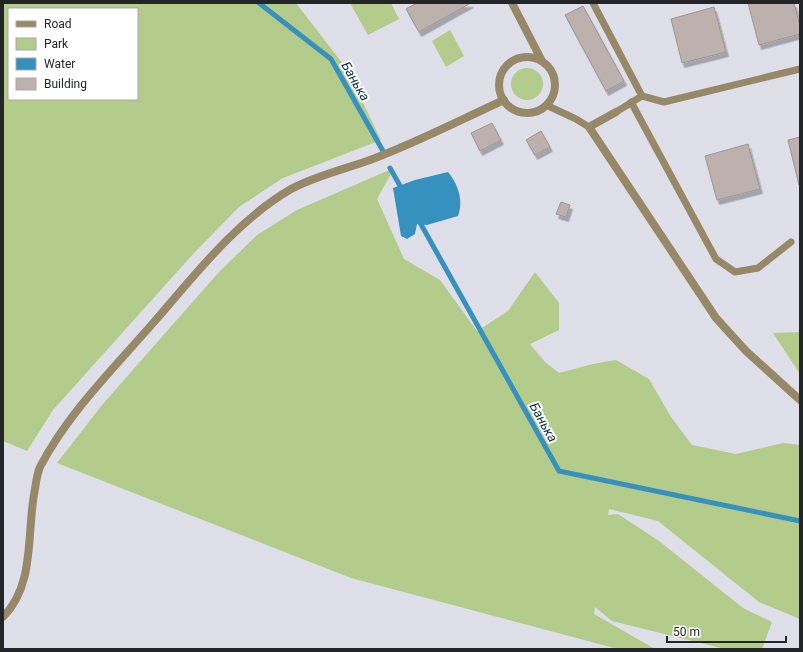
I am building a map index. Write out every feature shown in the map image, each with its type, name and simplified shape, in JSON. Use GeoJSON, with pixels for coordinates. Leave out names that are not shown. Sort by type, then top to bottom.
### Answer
{"type":"FeatureCollection","features":[{"type":"Feature","properties":{"kind":"street"},"geometry":{"type":"LineString","coordinates":[[512,3],[542,61],[549,68],[555,84],[551,99],[540,110],[524,112],[516,110],[504,100],[499,84],[505,68],[511,62],[522,58],[534,58],[542,61]]}},
{"type":"Feature","properties":{"kind":"street"},"geometry":{"type":"LineString","coordinates":[[3,617],[10,610],[23,584],[29,548],[32,504],[39,469],[62,429],[126,353],[211,258],[254,215],[292,189],[372,159],[504,100]]}},
{"type":"Feature","properties":{"kind":"street"},"geometry":{"type":"LineString","coordinates":[[616,112],[589,127],[716,318],[746,351],[800,400]]}},
{"type":"Feature","properties":{"kind":"lane"},"geometry":{"type":"LineString","coordinates":[[593,3],[642,96]]}},
{"type":"Feature","properties":{"kind":"lane"},"geometry":{"type":"LineString","coordinates":[[616,112],[642,96],[664,102],[800,69]]}},
{"type":"Feature","properties":{"kind":"lane"},"geometry":{"type":"LineString","coordinates":[[631,102],[716,259],[735,272],[758,268],[791,242]]}},
{"type":"Feature","properties":{"kind":"lane"},"geometry":{"type":"LineString","coordinates":[[546,105],[576,118],[589,127]]}},
{"type":"Feature","properties":{"kind":"green space"},"geometry":{"type":"Polygon","coordinates":[[[3,3],[296,3],[346,68],[381,140],[283,178],[239,207],[194,253],[53,410],[27,451],[3,441],[3,3]]]}},
{"type":"Feature","properties":{"kind":"green space"},"geometry":{"type":"Polygon","coordinates":[[[350,3],[391,3],[399,19],[368,35],[350,3]]]}},
{"type":"Feature","properties":{"kind":"green space"},"geometry":{"type":"Polygon","coordinates":[[[450,30],[464,56],[446,67],[432,41],[450,30]]]}},
{"type":"Feature","properties":{"kind":"green space"},"geometry":{"type":"Polygon","coordinates":[[[524,68],[530,68],[540,75],[543,84],[542,90],[536,97],[530,100],[524,100],[514,93],[511,87],[511,81],[518,71],[524,68]]]}},
{"type":"Feature","properties":{"kind":"green space"},"geometry":{"type":"Polygon","coordinates":[[[394,168],[377,199],[404,259],[440,280],[477,331],[508,311],[535,272],[559,303],[559,330],[530,344],[545,362],[559,373],[593,364],[616,360],[649,379],[671,417],[692,445],[736,454],[783,443],[800,445],[800,619],[759,602],[658,521],[609,509],[608,515],[618,514],[659,541],[743,608],[772,622],[762,649],[725,649],[612,621],[595,607],[594,614],[655,649],[618,649],[351,578],[57,463],[102,405],[219,272],[257,235],[297,210],[394,168]]]}},
{"type":"Feature","properties":{"kind":"green space"},"geometry":{"type":"Polygon","coordinates":[[[800,332],[800,374],[773,333],[800,332]]]}},
{"type":"Feature","properties":{"kind":"water"},"geometry":{"type":"Polygon","coordinates":[[[448,172],[455,182],[459,193],[460,210],[458,216],[427,225],[417,224],[415,234],[407,239],[401,236],[393,188],[415,180],[448,172]]]}},
{"type":"Feature","properties":{"kind":"building"},"geometry":{"type":"Polygon","coordinates":[[[417,3],[471,3],[419,32],[406,9],[417,3]]]}},
{"type":"Feature","properties":{"kind":"building"},"geometry":{"type":"Polygon","coordinates":[[[748,3],[794,3],[800,26],[800,34],[759,45],[748,3]]]}},
{"type":"Feature","properties":{"kind":"building"},"geometry":{"type":"Polygon","coordinates":[[[583,6],[624,81],[606,91],[565,15],[583,6]]]}},
{"type":"Feature","properties":{"kind":"building"},"geometry":{"type":"Polygon","coordinates":[[[714,7],[726,52],[682,63],[671,19],[714,7]]]}},
{"type":"Feature","properties":{"kind":"building"},"geometry":{"type":"Polygon","coordinates":[[[492,123],[501,140],[480,151],[471,133],[492,123]]]}},
{"type":"Feature","properties":{"kind":"building"},"geometry":{"type":"Polygon","coordinates":[[[541,131],[550,147],[535,155],[526,140],[541,131]]]}},
{"type":"Feature","properties":{"kind":"building"},"geometry":{"type":"Polygon","coordinates":[[[800,137],[800,185],[799,185],[788,140],[800,137]]]}},
{"type":"Feature","properties":{"kind":"building"},"geometry":{"type":"Polygon","coordinates":[[[748,144],[760,189],[717,200],[705,156],[748,144]]]}},
{"type":"Feature","properties":{"kind":"building"},"geometry":{"type":"Polygon","coordinates":[[[561,202],[570,205],[566,217],[556,214],[561,202]]]}},
{"type":"Feature","properties":{"kind":"waterway","name":"Банька"},"geometry":{"type":"LineString","coordinates":[[259,3],[331,59],[383,151]]}},
{"type":"Feature","properties":{"kind":"waterway","name":"Банька"},"geometry":{"type":"LineString","coordinates":[[390,168],[403,191]]}},
{"type":"Feature","properties":{"kind":"waterway","name":"Банька"},"geometry":{"type":"LineString","coordinates":[[418,219],[559,471],[800,521]]}}]}
